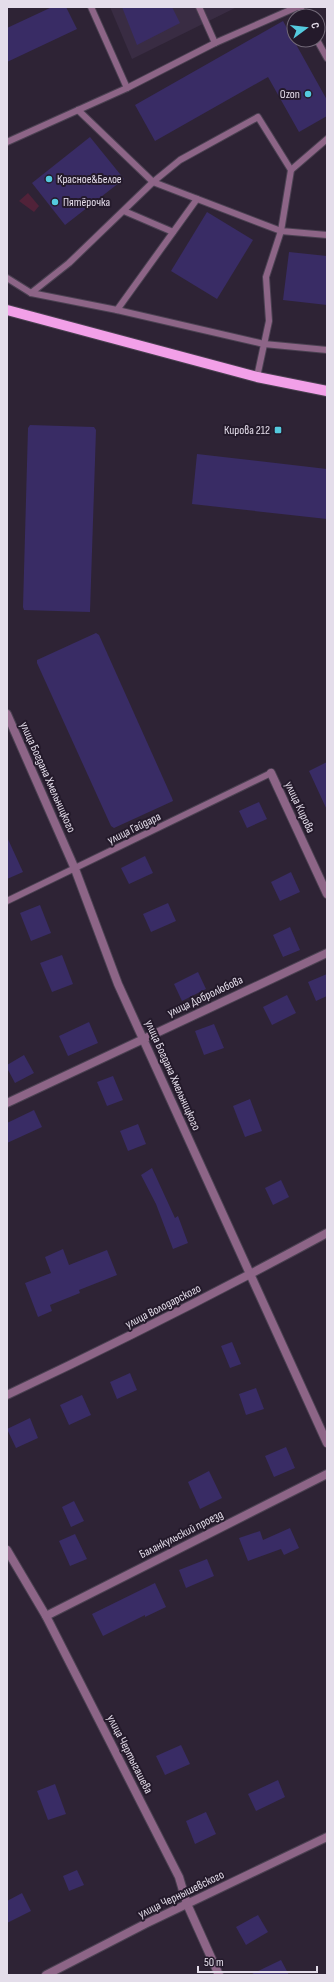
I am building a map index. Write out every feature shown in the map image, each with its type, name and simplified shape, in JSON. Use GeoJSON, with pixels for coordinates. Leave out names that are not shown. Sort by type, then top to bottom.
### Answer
{"type":"FeatureCollection","features":[{"type":"Feature","properties":{"kind":"main road"},"geometry":{"type":"LineString","coordinates":[[7,310],[257,377],[327,391]]}},
{"type":"Feature","properties":{"kind":"street","name":"улица Богдана Хмельницкого"},"geometry":{"type":"LineString","coordinates":[[7,714],[75,869],[118,984],[327,1443]]}},
{"type":"Feature","properties":{"kind":"street","name":"улица Кирова"},"geometry":{"type":"LineString","coordinates":[[271,773],[327,894]]}},
{"type":"Feature","properties":{"kind":"street","name":"улица Добролюбова"},"geometry":{"type":"LineString","coordinates":[[7,1103],[327,953]]}},
{"type":"Feature","properties":{"kind":"street","name":"улица Володарского"},"geometry":{"type":"LineString","coordinates":[[7,1395],[85,1358],[250,1275],[327,1233]]}},
{"type":"Feature","properties":{"kind":"street","name":"Баланкульский проезд"},"geometry":{"type":"LineString","coordinates":[[46,1616],[327,1474]]}},
{"type":"Feature","properties":{"kind":"street","name":"улица Чертыгашева"},"geometry":{"type":"LineString","coordinates":[[7,1550],[46,1616],[179,1877],[188,1904],[219,1975]]}},
{"type":"Feature","properties":{"kind":"street","name":"улица Чернышевского"},"geometry":{"type":"LineString","coordinates":[[46,1975],[327,1837]]}},
{"type":"Feature","properties":{"kind":"lane"},"geometry":{"type":"LineString","coordinates":[[91,7],[127,88]]}},
{"type":"Feature","properties":{"kind":"lane"},"geometry":{"type":"LineString","coordinates":[[199,7],[215,43]]}},
{"type":"Feature","properties":{"kind":"lane"},"geometry":{"type":"LineString","coordinates":[[7,142],[127,88],[215,43],[298,7]]}},
{"type":"Feature","properties":{"kind":"lane"},"geometry":{"type":"LineString","coordinates":[[321,48],[327,58]]}},
{"type":"Feature","properties":{"kind":"lane"},"geometry":{"type":"LineString","coordinates":[[78,110],[153,182],[281,231],[327,235]]}},
{"type":"Feature","properties":{"kind":"lane"},"geometry":{"type":"LineString","coordinates":[[31,293],[69,263],[153,182],[180,160],[258,117],[291,170]]}},
{"type":"Feature","properties":{"kind":"lane"},"geometry":{"type":"LineString","coordinates":[[257,377],[269,322],[266,277],[281,231],[291,170],[327,139]]}},
{"type":"Feature","properties":{"kind":"lane"},"geometry":{"type":"LineString","coordinates":[[117,310],[197,199]]}},
{"type":"Feature","properties":{"kind":"lane"},"geometry":{"type":"LineString","coordinates":[[124,211],[173,232]]}},
{"type":"Feature","properties":{"kind":"lane"},"geometry":{"type":"LineString","coordinates":[[7,278],[31,293],[117,310],[264,344],[327,350]]}},
{"type":"Feature","properties":{"kind":"lane","name":"улица Гайдара"},"geometry":{"type":"LineString","coordinates":[[7,901],[271,773]]}},
{"type":"Feature","properties":{"kind":"shaded area"},"geometry":{"type":"Polygon","coordinates":[[[110,7],[237,7],[132,59],[110,7]]]}},
{"type":"Feature","properties":{"kind":"shaded area"},"geometry":{"type":"Polygon","coordinates":[[[28,193],[39,206],[34,212],[19,201],[28,193]]]}},
{"type":"Feature","properties":{"kind":"building"},"geometry":{"type":"Polygon","coordinates":[[[52,7],[66,7],[77,29],[7,62],[7,28],[52,7]]]}},
{"type":"Feature","properties":{"kind":"building"},"geometry":{"type":"Polygon","coordinates":[[[122,7],[172,7],[180,23],[137,45],[122,7]]]}},
{"type":"Feature","properties":{"kind":"building"},"geometry":{"type":"Polygon","coordinates":[[[283,21],[286,26],[286,48],[298,48],[327,100],[327,116],[299,132],[268,77],[155,141],[135,105],[283,21]]]}},
{"type":"Feature","properties":{"kind":"building"},"geometry":{"type":"Polygon","coordinates":[[[90,137],[124,179],[65,225],[32,183],[90,137]]]}},
{"type":"Feature","properties":{"kind":"building"},"geometry":{"type":"Polygon","coordinates":[[[207,212],[253,240],[217,299],[171,271],[207,212]]]}},
{"type":"Feature","properties":{"kind":"building"},"geometry":{"type":"Polygon","coordinates":[[[289,252],[327,256],[327,305],[283,300],[289,252]]]}},
{"type":"Feature","properties":{"kind":"building"},"geometry":{"type":"Polygon","coordinates":[[[30,425],[94,427],[96,430],[90,612],[24,610],[23,607],[28,428],[30,425]]]}},
{"type":"Feature","properties":{"kind":"building"},"geometry":{"type":"Polygon","coordinates":[[[197,454],[327,469],[327,519],[192,504],[197,454]]]}},
{"type":"Feature","properties":{"kind":"building"},"geometry":{"type":"Polygon","coordinates":[[[96,633],[99,635],[173,801],[114,828],[111,826],[37,663],[37,660],[96,633]]]}},
{"type":"Feature","properties":{"kind":"building"},"geometry":{"type":"Polygon","coordinates":[[[327,762],[327,810],[309,771],[327,762]]]}},
{"type":"Feature","properties":{"kind":"building"},"geometry":{"type":"Polygon","coordinates":[[[259,802],[267,819],[247,828],[239,811],[259,802]]]}},
{"type":"Feature","properties":{"kind":"building"},"geometry":{"type":"Polygon","coordinates":[[[7,837],[23,872],[7,879],[7,837]]]}},
{"type":"Feature","properties":{"kind":"building"},"geometry":{"type":"Polygon","coordinates":[[[145,856],[153,873],[129,884],[121,868],[145,856]]]}},
{"type":"Feature","properties":{"kind":"building"},"geometry":{"type":"Polygon","coordinates":[[[291,872],[300,892],[280,901],[271,882],[291,872]]]}},
{"type":"Feature","properties":{"kind":"building"},"geometry":{"type":"Polygon","coordinates":[[[168,903],[176,921],[151,932],[143,914],[168,903]]]}},
{"type":"Feature","properties":{"kind":"building"},"geometry":{"type":"Polygon","coordinates":[[[40,905],[51,933],[31,941],[20,913],[40,905]]]}},
{"type":"Feature","properties":{"kind":"building"},"geometry":{"type":"Polygon","coordinates":[[[290,927],[300,950],[283,957],[273,935],[290,927]]]}},
{"type":"Feature","properties":{"kind":"building"},"geometry":{"type":"Polygon","coordinates":[[[62,955],[73,984],[52,992],[40,963],[62,955]]]}},
{"type":"Feature","properties":{"kind":"building"},"geometry":{"type":"Polygon","coordinates":[[[198,972],[206,989],[182,1001],[174,984],[198,972]]]}},
{"type":"Feature","properties":{"kind":"building"},"geometry":{"type":"Polygon","coordinates":[[[327,974],[327,996],[316,1001],[308,982],[327,974]]]}},
{"type":"Feature","properties":{"kind":"building"},"geometry":{"type":"Polygon","coordinates":[[[287,995],[296,1013],[272,1025],[263,1007],[287,995]]]}},
{"type":"Feature","properties":{"kind":"building"},"geometry":{"type":"Polygon","coordinates":[[[89,1022],[98,1043],[68,1056],[59,1036],[89,1022]]]}},
{"type":"Feature","properties":{"kind":"building"},"geometry":{"type":"Polygon","coordinates":[[[214,1024],[224,1048],[204,1055],[195,1031],[214,1024]]]}},
{"type":"Feature","properties":{"kind":"building"},"geometry":{"type":"Polygon","coordinates":[[[24,1055],[34,1073],[15,1083],[7,1068],[7,1065],[24,1055]]]}},
{"type":"Feature","properties":{"kind":"building"},"geometry":{"type":"Polygon","coordinates":[[[113,1076],[123,1100],[107,1106],[97,1082],[113,1076]]]}},
{"type":"Feature","properties":{"kind":"building"},"geometry":{"type":"Polygon","coordinates":[[[250,1099],[262,1131],[245,1137],[233,1106],[250,1099]]]}},
{"type":"Feature","properties":{"kind":"building"},"geometry":{"type":"Polygon","coordinates":[[[34,1110],[42,1127],[7,1143],[7,1123],[34,1110]]]}},
{"type":"Feature","properties":{"kind":"building"},"geometry":{"type":"Polygon","coordinates":[[[138,1124],[146,1144],[128,1151],[120,1131],[138,1124]]]}},
{"type":"Feature","properties":{"kind":"building"},"geometry":{"type":"Polygon","coordinates":[[[152,1168],[175,1218],[178,1216],[188,1243],[173,1249],[156,1204],[141,1175],[152,1168]]]}},
{"type":"Feature","properties":{"kind":"building"},"geometry":{"type":"Polygon","coordinates":[[[281,1180],[289,1197],[273,1205],[265,1188],[281,1180]]]}},
{"type":"Feature","properties":{"kind":"building"},"geometry":{"type":"Polygon","coordinates":[[[63,1249],[69,1265],[107,1250],[117,1275],[79,1290],[80,1293],[50,1305],[52,1311],[38,1317],[25,1283],[51,1273],[45,1257],[63,1249]]]}},
{"type":"Feature","properties":{"kind":"building"},"geometry":{"type":"Polygon","coordinates":[[[232,1342],[241,1364],[230,1368],[221,1346],[232,1342]]]}},
{"type":"Feature","properties":{"kind":"building"},"geometry":{"type":"Polygon","coordinates":[[[130,1373],[137,1390],[117,1399],[110,1382],[130,1373]]]}},
{"type":"Feature","properties":{"kind":"building"},"geometry":{"type":"Polygon","coordinates":[[[256,1388],[264,1409],[246,1415],[239,1394],[256,1388]]]}},
{"type":"Feature","properties":{"kind":"building"},"geometry":{"type":"Polygon","coordinates":[[[82,1395],[91,1415],[69,1425],[60,1405],[82,1395]]]}},
{"type":"Feature","properties":{"kind":"building"},"geometry":{"type":"Polygon","coordinates":[[[30,1418],[38,1438],[16,1448],[7,1429],[30,1418]]]}},
{"type":"Feature","properties":{"kind":"building"},"geometry":{"type":"Polygon","coordinates":[[[286,1447],[295,1468],[274,1477],[265,1456],[286,1447]]]}},
{"type":"Feature","properties":{"kind":"building"},"geometry":{"type":"Polygon","coordinates":[[[209,1471],[222,1498],[200,1509],[188,1482],[209,1471]]]}},
{"type":"Feature","properties":{"kind":"building"},"geometry":{"type":"Polygon","coordinates":[[[74,1501],[84,1521],[71,1527],[62,1507],[74,1501]]]}},
{"type":"Feature","properties":{"kind":"building"},"geometry":{"type":"Polygon","coordinates":[[[290,1528],[299,1548],[284,1555],[281,1549],[248,1561],[239,1538],[260,1531],[263,1540],[290,1528]]]}},
{"type":"Feature","properties":{"kind":"building"},"geometry":{"type":"Polygon","coordinates":[[[75,1534],[87,1559],[70,1566],[59,1541],[75,1534]]]}},
{"type":"Feature","properties":{"kind":"building"},"geometry":{"type":"Polygon","coordinates":[[[207,1559],[214,1576],[186,1588],[179,1570],[207,1559]]]}},
{"type":"Feature","properties":{"kind":"building"},"geometry":{"type":"Polygon","coordinates":[[[155,1583],[166,1607],[145,1617],[145,1615],[103,1636],[92,1614],[155,1583]]]}},
{"type":"Feature","properties":{"kind":"building"},"geometry":{"type":"Polygon","coordinates":[[[181,1745],[190,1764],[165,1775],[156,1756],[181,1745]]]}},
{"type":"Feature","properties":{"kind":"building"},"geometry":{"type":"Polygon","coordinates":[[[278,1780],[285,1797],[256,1811],[248,1794],[278,1780]]]}},
{"type":"Feature","properties":{"kind":"building"},"geometry":{"type":"Polygon","coordinates":[[[55,1784],[66,1814],[48,1820],[37,1791],[55,1784]]]}},
{"type":"Feature","properties":{"kind":"building"},"geometry":{"type":"Polygon","coordinates":[[[206,1812],[216,1834],[195,1844],[186,1821],[206,1812]]]}},
{"type":"Feature","properties":{"kind":"building"},"geometry":{"type":"Polygon","coordinates":[[[77,1870],[84,1885],[69,1891],[63,1876],[77,1870]]]}},
{"type":"Feature","properties":{"kind":"building"},"geometry":{"type":"Polygon","coordinates":[[[22,1893],[31,1911],[7,1923],[7,1901],[22,1893]]]}},
{"type":"Feature","properties":{"kind":"building"},"geometry":{"type":"Polygon","coordinates":[[[258,1915],[268,1932],[246,1945],[236,1927],[258,1915]]]}},
{"type":"Feature","properties":{"kind":"building"},"geometry":{"type":"Polygon","coordinates":[[[281,1960],[289,1975],[250,1975],[281,1960]]]}},
{"type":"Feature","properties":{"kind":"place","name":"Ozon"},"geometry":{"type":"Point","coordinates":[308,94]}},
{"type":"Feature","properties":{"kind":"place","name":"Красное&Белое"},"geometry":{"type":"Point","coordinates":[49,179]}},
{"type":"Feature","properties":{"kind":"place","name":"Пятёрочка"},"geometry":{"type":"Point","coordinates":[55,202]}},
{"type":"Feature","properties":{"kind":"place","name":"Кирова 212"},"geometry":{"type":"Point","coordinates":[278,430]}}]}
